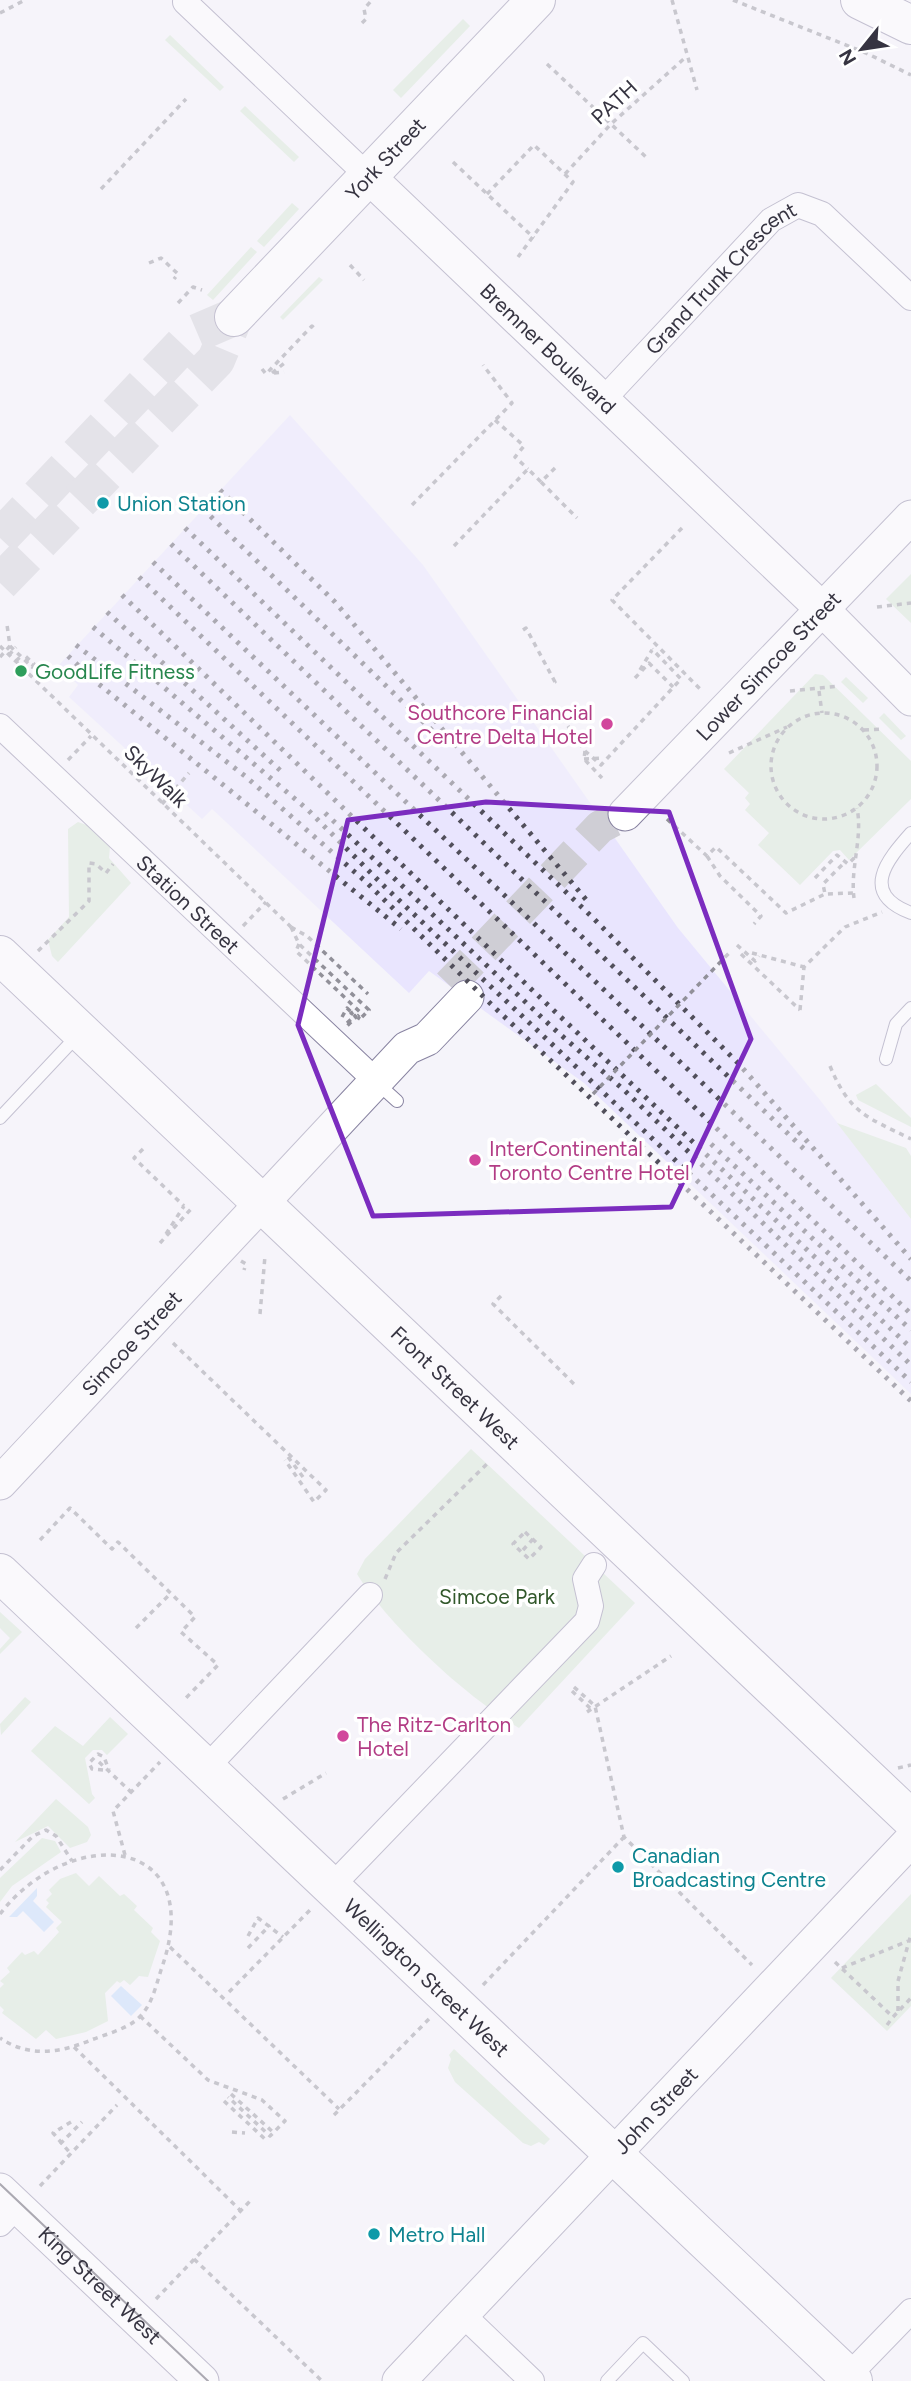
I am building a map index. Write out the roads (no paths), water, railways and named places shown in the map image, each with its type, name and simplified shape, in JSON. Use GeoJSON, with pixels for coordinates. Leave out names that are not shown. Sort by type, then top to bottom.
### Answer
{"type":"FeatureCollection","features":[{"type":"Feature","properties":{"kind":"main road","name":"York Street"},"geometry":{"type":"LineString","coordinates":[[234,317],[536,0]]}},
{"type":"Feature","properties":{"kind":"main road"},"geometry":{"type":"LineString","coordinates":[[860,0],[903,21]]}},
{"type":"Feature","properties":{"kind":"main road","name":"Front Street West"},"geometry":{"type":"LineString","coordinates":[[0,955],[79,1033],[911,1819]]}},
{"type":"Feature","properties":{"kind":"main road","name":"Wellington Street West"},"geometry":{"type":"LineString","coordinates":[[0,1573],[207,1767],[322,1897],[616,2155],[850,2379]]}},
{"type":"Feature","properties":{"kind":"street","name":"Bremner Boulevard"},"geometry":{"type":"LineString","coordinates":[[184,1],[821,608],[911,699]]}},
{"type":"Feature","properties":{"kind":"street","name":"Grand Trunk Crescent"},"geometry":{"type":"LineString","coordinates":[[603,400],[771,220],[798,205],[822,214],[911,298]]}},
{"type":"Feature","properties":{"kind":"street","name":"Lower Simcoe Street"},"geometry":{"type":"LineString","coordinates":[[625,814],[911,517]]}},
{"type":"Feature","properties":{"kind":"street","name":"Station Street"},"geometry":{"type":"LineString","coordinates":[[0,726],[386,1091]]}},
{"type":"Feature","properties":{"kind":"street"},"geometry":{"type":"LineString","coordinates":[[262,1203],[386,1091],[407,1048],[412,1026],[458,991]]}},
{"type":"Feature","properties":{"kind":"street","name":"Simcoe Street"},"geometry":{"type":"LineString","coordinates":[[0,1483],[262,1203]]}},
{"type":"Feature","properties":{"kind":"street"},"geometry":{"type":"LineString","coordinates":[[322,1897],[587,1621],[591,1606],[585,1579],[594,1565]]}},
{"type":"Feature","properties":{"kind":"street"},"geometry":{"type":"LineString","coordinates":[[207,1767],[370,1595]]}},
{"type":"Feature","properties":{"kind":"street","name":"John Street"},"geometry":{"type":"LineString","coordinates":[[399,2381],[616,2155],[911,1840]]}},
{"type":"Feature","properties":{"kind":"street","name":"King Street West"},"geometry":{"type":"LineString","coordinates":[[14,2202],[202,2381]]}},
{"type":"Feature","properties":{"kind":"street"},"geometry":{"type":"LineString","coordinates":[[850,2379],[911,2311]]}},
{"type":"Feature","properties":{"kind":"street"},"geometry":{"type":"LineString","coordinates":[[462,2314],[532,2381]]}},
{"type":"Feature","properties":{"kind":"lane"},"geometry":{"type":"LineString","coordinates":[[911,832],[885,862],[882,872],[890,900],[911,913]]}},
{"type":"Feature","properties":{"kind":"lane"},"geometry":{"type":"LineString","coordinates":[[886,1059],[896,1024],[911,1007]]}},
{"type":"Feature","properties":{"kind":"lane"},"geometry":{"type":"LineString","coordinates":[[0,1118],[79,1033]]}},
{"type":"Feature","properties":{"kind":"lane"},"geometry":{"type":"LineString","coordinates":[[607,2381],[643,2343],[683,2381]]}},
{"type":"Feature","properties":{"kind":"water"},"geometry":{"type":"Polygon","coordinates":[[[37,1888],[37,1896],[33,1901],[54,1922],[44,1932],[23,1911],[17,1917],[9,1917],[37,1888]]]}},
{"type":"Feature","properties":{"kind":"water"},"geometry":{"type":"Polygon","coordinates":[[[121,1986],[142,2005],[131,2016],[111,1996],[121,1986]]]}},
{"type":"Feature","properties":{"kind":"tunnel"},"geometry":{"type":"LineString","coordinates":[[0,538],[192,335],[234,317]]}},
{"type":"Feature","properties":{"kind":"tunnel"},"geometry":{"type":"LineString","coordinates":[[0,583],[216,360],[234,317]]}},
{"type":"Feature","properties":{"kind":"tunnel"},"geometry":{"type":"LineString","coordinates":[[449,985],[600,827],[625,814]]}},
{"type":"Feature","properties":{"kind":"tram line"},"geometry":{"type":"LineString","coordinates":[[0,2184],[208,2381]]}},
{"type":"Feature","properties":{"kind":"railway"},"geometry":{"type":"LineString","coordinates":[[220,490],[335,602],[589,903]]}},
{"type":"Feature","properties":{"kind":"railway"},"geometry":{"type":"LineString","coordinates":[[203,509],[440,738]]}},
{"type":"Feature","properties":{"kind":"railway"},"geometry":{"type":"LineString","coordinates":[[185,528],[590,915],[738,1063],[911,1259]]}},
{"type":"Feature","properties":{"kind":"railway"},"geometry":{"type":"LineString","coordinates":[[171,544],[804,1149]]}},
{"type":"Feature","properties":{"kind":"railway"},"geometry":{"type":"LineString","coordinates":[[153,562],[911,1281]]}},
{"type":"Feature","properties":{"kind":"railway"},"geometry":{"type":"LineString","coordinates":[[139,577],[911,1314]]}},
{"type":"Feature","properties":{"kind":"railway"},"geometry":{"type":"LineString","coordinates":[[122,595],[529,987],[911,1348]]}},
{"type":"Feature","properties":{"kind":"railway"},"geometry":{"type":"LineString","coordinates":[[107,612],[282,772]]}},
{"type":"Feature","properties":{"kind":"railway"},"geometry":{"type":"LineString","coordinates":[[93,627],[308,810],[385,887],[911,1382]]}},
{"type":"Feature","properties":{"kind":"railway"},"geometry":{"type":"LineString","coordinates":[[76,645],[245,776],[365,881],[493,1006],[911,1401]]}},
{"type":"Feature","properties":{"kind":"railway"},"geometry":{"type":"LineString","coordinates":[[68,656],[95,681],[401,929]]}},
{"type":"Feature","properties":{"kind":"railway"},"geometry":{"type":"LineString","coordinates":[[325,813],[553,1028],[624,1090],[911,1365]]}},
{"type":"Feature","properties":{"kind":"railway"},"geometry":{"type":"LineString","coordinates":[[711,1144],[911,1330]]}},
{"type":"Feature","properties":{"kind":"place","name":"Union Station"},"geometry":{"type":"Point","coordinates":[103,503]}},
{"type":"Feature","properties":{"kind":"place","name":"GoodLife Fitness"},"geometry":{"type":"Point","coordinates":[21,671]}},
{"type":"Feature","properties":{"kind":"place","name":"Southcore Financial Centre Delta Hotel"},"geometry":{"type":"Point","coordinates":[607,724]}},
{"type":"Feature","properties":{"kind":"place","name":"InterContinental Toronto Centre Hotel"},"geometry":{"type":"Point","coordinates":[475,1160]}},
{"type":"Feature","properties":{"kind":"place","name":"The Ritz-Carlton Hotel"},"geometry":{"type":"Point","coordinates":[343,1736]}},
{"type":"Feature","properties":{"kind":"place","name":"Canadian Broadcasting Centre"},"geometry":{"type":"Point","coordinates":[618,1867]}},
{"type":"Feature","properties":{"kind":"place","name":"Metro Hall"},"geometry":{"type":"Point","coordinates":[374,2234]}},
{"type":"Feature","properties":{"kind":"park label","name":"Simcoe Park"},"geometry":{"type":"Point","coordinates":[497,1596]}}]}
